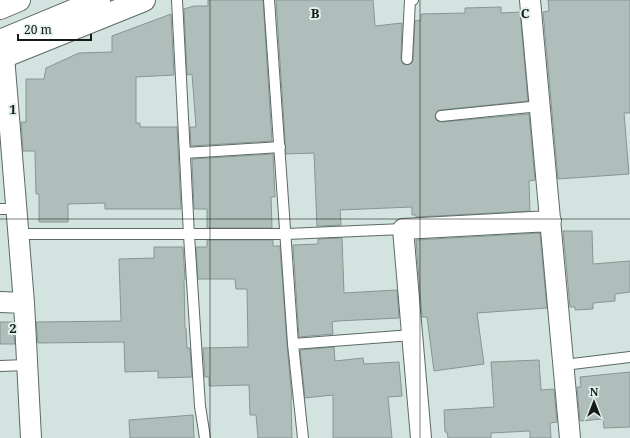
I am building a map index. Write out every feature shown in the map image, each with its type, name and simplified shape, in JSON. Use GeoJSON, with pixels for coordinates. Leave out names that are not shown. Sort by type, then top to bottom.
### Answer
{"type":"FeatureCollection","features":[{"type":"Feature","properties":{"kind":"highway"},"geometry":{"type":"LineString","coordinates":[[0,8],[19,0]]}},
{"type":"Feature","properties":{"kind":"highway"},"geometry":{"type":"LineString","coordinates":[[1,52],[98,0]]}},
{"type":"Feature","properties":{"kind":"highway"},"geometry":{"type":"LineString","coordinates":[[1,52],[144,0]]}},
{"type":"Feature","properties":{"kind":"street"},"geometry":{"type":"LineString","coordinates":[[530,0],[570,438]]}},
{"type":"Feature","properties":{"kind":"street"},"geometry":{"type":"LineString","coordinates":[[1,52],[8,209],[19,234],[31,438]]}},
{"type":"Feature","properties":{"kind":"street"},"geometry":{"type":"LineString","coordinates":[[421,438],[403,228],[551,221]]}},
{"type":"Feature","properties":{"kind":"street"},"geometry":{"type":"LineString","coordinates":[[0,302],[24,303]]}},
{"type":"Feature","properties":{"kind":"lane"},"geometry":{"type":"LineString","coordinates":[[177,0],[189,235],[200,406],[205,438]]}},
{"type":"Feature","properties":{"kind":"lane"},"geometry":{"type":"LineString","coordinates":[[269,0],[294,344],[303,438]]}},
{"type":"Feature","properties":{"kind":"lane"},"geometry":{"type":"LineString","coordinates":[[407,59],[410,0],[413,0]]}},
{"type":"Feature","properties":{"kind":"lane"},"geometry":{"type":"LineString","coordinates":[[441,116],[540,106]]}},
{"type":"Feature","properties":{"kind":"lane"},"geometry":{"type":"LineString","coordinates":[[185,153],[280,147]]}},
{"type":"Feature","properties":{"kind":"lane"},"geometry":{"type":"LineString","coordinates":[[19,234],[286,234],[403,228]]}},
{"type":"Feature","properties":{"kind":"lane"},"geometry":{"type":"LineString","coordinates":[[294,344],[412,335]]}},
{"type":"Feature","properties":{"kind":"lane"},"geometry":{"type":"LineString","coordinates":[[564,365],[630,357]]}},
{"type":"Feature","properties":{"kind":"lane"},"geometry":{"type":"LineString","coordinates":[[0,366],[27,365]]}},
{"type":"Feature","properties":{"kind":"building"},"geometry":{"type":"Polygon","coordinates":[[[208,0],[263,0],[272,141],[191,146],[190,127],[196,127],[192,74],[187,75],[184,9],[194,6],[208,6],[208,0]]]}},
{"type":"Feature","properties":{"kind":"building"},"geometry":{"type":"Polygon","coordinates":[[[276,0],[373,0],[375,26],[402,23],[401,59],[403,64],[407,65],[412,63],[413,60],[415,21],[421,20],[421,14],[465,13],[465,8],[501,7],[501,13],[520,12],[528,101],[440,110],[437,111],[435,116],[436,120],[442,122],[529,114],[535,180],[529,181],[530,211],[416,217],[416,215],[412,215],[412,207],[340,210],[341,225],[317,226],[314,153],[286,154],[276,0]]]}},
{"type":"Feature","properties":{"kind":"building"},"geometry":{"type":"Polygon","coordinates":[[[548,0],[630,0],[630,113],[624,113],[629,174],[558,179],[543,12],[549,11],[548,0]]]}},
{"type":"Feature","properties":{"kind":"building"},"geometry":{"type":"Polygon","coordinates":[[[171,14],[174,75],[136,77],[136,123],[140,123],[140,127],[177,127],[181,209],[105,209],[105,203],[68,204],[68,222],[39,222],[39,194],[36,194],[35,151],[23,151],[21,122],[26,122],[26,79],[44,79],[46,68],[79,53],[112,52],[112,36],[171,14]]]}},
{"type":"Feature","properties":{"kind":"building"},"geometry":{"type":"Polygon","coordinates":[[[273,154],[275,197],[271,197],[272,228],[207,228],[207,209],[194,209],[192,159],[273,154]]]}},
{"type":"Feature","properties":{"kind":"building"},"geometry":{"type":"Polygon","coordinates":[[[563,231],[592,231],[593,264],[630,261],[630,292],[615,294],[615,301],[593,303],[593,309],[575,310],[575,307],[570,307],[563,231]]]}},
{"type":"Feature","properties":{"kind":"building"},"geometry":{"type":"Polygon","coordinates":[[[540,233],[547,308],[477,313],[484,364],[434,371],[427,317],[422,317],[416,240],[540,233]]]}},
{"type":"Feature","properties":{"kind":"building"},"geometry":{"type":"Polygon","coordinates":[[[342,238],[344,293],[397,290],[399,318],[337,321],[332,322],[333,334],[299,337],[293,245],[318,244],[318,239],[342,238]]]}},
{"type":"Feature","properties":{"kind":"building"},"geometry":{"type":"Polygon","coordinates":[[[207,240],[273,240],[273,246],[280,246],[292,399],[292,438],[258,438],[256,415],[250,415],[249,385],[209,386],[209,377],[205,377],[203,348],[248,347],[247,289],[236,289],[235,279],[198,279],[196,247],[207,247],[207,240]]]}},
{"type":"Feature","properties":{"kind":"building"},"geometry":{"type":"Polygon","coordinates":[[[154,247],[183,247],[185,279],[185,328],[187,348],[190,348],[192,377],[158,378],[158,371],[125,372],[124,342],[38,343],[36,322],[121,321],[119,259],[154,258],[154,247]]]}},
{"type":"Feature","properties":{"kind":"building"},"geometry":{"type":"Polygon","coordinates":[[[0,322],[13,322],[15,344],[0,344],[0,322]]]}},
{"type":"Feature","properties":{"kind":"building"},"geometry":{"type":"Polygon","coordinates":[[[334,347],[335,361],[363,358],[364,364],[399,362],[402,396],[388,397],[392,438],[333,438],[333,395],[305,398],[300,350],[334,347]]]}},
{"type":"Feature","properties":{"kind":"building"},"geometry":{"type":"Polygon","coordinates":[[[539,360],[541,390],[554,389],[557,422],[550,423],[551,438],[530,438],[530,431],[491,433],[491,438],[448,438],[447,432],[445,432],[444,410],[494,407],[491,362],[539,360]]]}},
{"type":"Feature","properties":{"kind":"building"},"geometry":{"type":"Polygon","coordinates":[[[630,372],[630,427],[604,428],[603,419],[580,421],[577,387],[581,387],[580,377],[630,372]]]}},
{"type":"Feature","properties":{"kind":"building"},"geometry":{"type":"Polygon","coordinates":[[[193,415],[194,438],[130,438],[129,420],[193,415]]]}}]}
